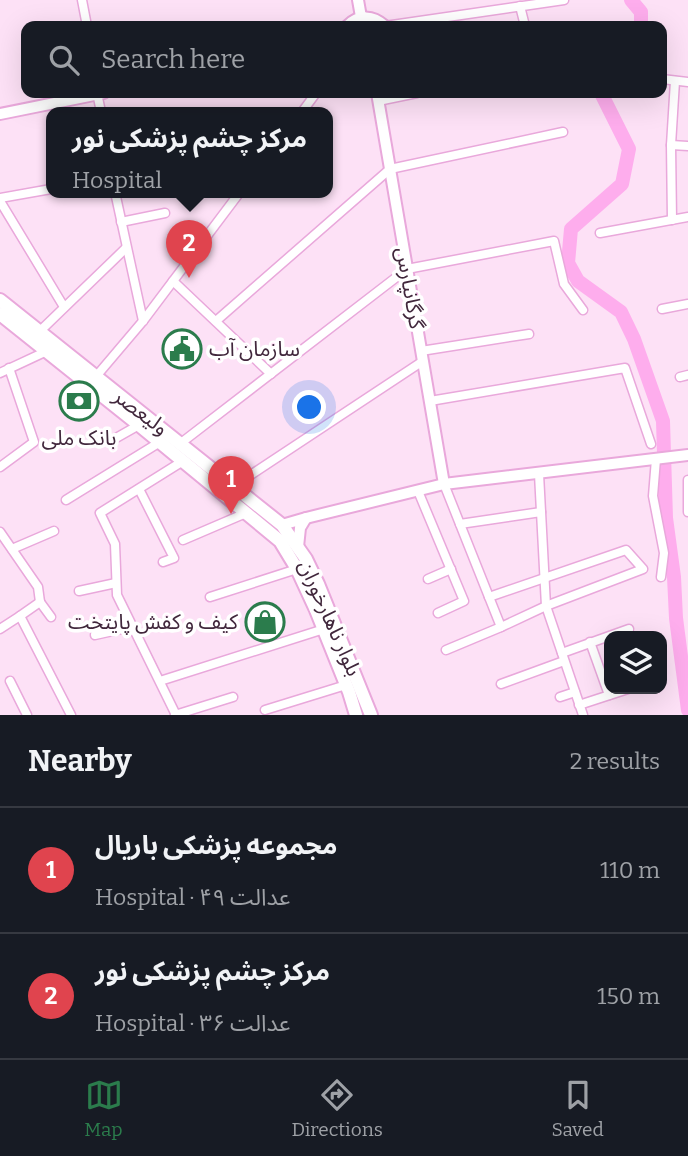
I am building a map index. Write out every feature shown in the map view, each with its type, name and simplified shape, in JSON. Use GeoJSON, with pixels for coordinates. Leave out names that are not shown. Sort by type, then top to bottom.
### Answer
{"type":"FeatureCollection","features":[{"type":"Feature","properties":{"kind":"main road"},"geometry":{"type":"LineString","coordinates":[[358,0],[361,17]]}},
{"type":"Feature","properties":{"kind":"main road"},"geometry":{"type":"LineString","coordinates":[[353,21],[370,17],[380,21]]}},
{"type":"Feature","properties":{"kind":"main road"},"geometry":{"type":"LineString","coordinates":[[0,114],[76,98]]}},
{"type":"Feature","properties":{"kind":"main road","name":"گرگانپارس"},"geometry":{"type":"LineString","coordinates":[[377,98],[444,484]]}},
{"type":"Feature","properties":{"kind":"main road","name":"ولیعصر"},"geometry":{"type":"LineString","coordinates":[[0,300],[39,332],[139,425],[280,541]]}},
{"type":"Feature","properties":{"kind":"main road","name":"ولیعصر"},"geometry":{"type":"LineString","coordinates":[[0,314],[47,351],[181,443],[282,525]]}},
{"type":"Feature","properties":{"kind":"main road"},"geometry":{"type":"LineString","coordinates":[[282,525],[444,484],[685,456]]}},
{"type":"Feature","properties":{"kind":"main road"},"geometry":{"type":"LineString","coordinates":[[298,547],[300,528],[306,518]]}},
{"type":"Feature","properties":{"kind":"main road","name":"بلوار ناهارخوران"},"geometry":{"type":"LineString","coordinates":[[282,525],[306,559],[318,584],[371,715]]}},
{"type":"Feature","properties":{"kind":"main road","name":"بلوار ناهارخوران"},"geometry":{"type":"LineString","coordinates":[[280,541],[297,569],[324,629],[356,715]]}},
{"type":"Feature","properties":{"kind":"street"},"geometry":{"type":"LineString","coordinates":[[82,0],[85,21]]}},
{"type":"Feature","properties":{"kind":"street"},"geometry":{"type":"LineString","coordinates":[[419,21],[564,0]]}},
{"type":"Feature","properties":{"kind":"street"},"geometry":{"type":"LineString","coordinates":[[520,6],[524,21]]}},
{"type":"Feature","properties":{"kind":"street"},"geometry":{"type":"LineString","coordinates":[[667,80],[688,82]]}},
{"type":"Feature","properties":{"kind":"street"},"geometry":{"type":"LineString","coordinates":[[672,220],[671,145],[675,81]]}},
{"type":"Feature","properties":{"kind":"street"},"geometry":{"type":"LineString","coordinates":[[216,321],[390,169],[563,132]]}},
{"type":"Feature","properties":{"kind":"street"},"geometry":{"type":"LineString","coordinates":[[671,145],[688,146]]}},
{"type":"Feature","properties":{"kind":"street"},"geometry":{"type":"LineString","coordinates":[[46,190],[0,200],[64,307]]}},
{"type":"Feature","properties":{"kind":"street"},"geometry":{"type":"LineString","coordinates":[[116,198],[143,321]]}},
{"type":"Feature","properties":{"kind":"street"},"geometry":{"type":"LineString","coordinates":[[92,381],[143,321],[235,198]]}},
{"type":"Feature","properties":{"kind":"street"},"geometry":{"type":"LineString","coordinates":[[121,222],[165,214]]}},
{"type":"Feature","properties":{"kind":"street"},"geometry":{"type":"LineString","coordinates":[[600,233],[688,217]]}},
{"type":"Feature","properties":{"kind":"street"},"geometry":{"type":"LineString","coordinates":[[181,443],[407,269],[554,241],[564,284],[583,310]]}},
{"type":"Feature","properties":{"kind":"street"},"geometry":{"type":"LineString","coordinates":[[39,332],[126,248]]}},
{"type":"Feature","properties":{"kind":"street"},"geometry":{"type":"LineString","coordinates":[[173,281],[271,374]]}},
{"type":"Feature","properties":{"kind":"street"},"geometry":{"type":"LineString","coordinates":[[662,309],[688,303]]}},
{"type":"Feature","properties":{"kind":"street"},"geometry":{"type":"LineString","coordinates":[[234,486],[331,424],[422,356],[529,334]]}},
{"type":"Feature","properties":{"kind":"street"},"geometry":{"type":"LineString","coordinates":[[0,373],[47,351]]}},
{"type":"Feature","properties":{"kind":"street"},"geometry":{"type":"LineString","coordinates":[[0,467],[34,442],[9,368]]}},
{"type":"Feature","properties":{"kind":"street"},"geometry":{"type":"LineString","coordinates":[[430,401],[625,368],[651,444]]}},
{"type":"Feature","properties":{"kind":"street"},"geometry":{"type":"LineString","coordinates":[[109,442],[139,425]]}},
{"type":"Feature","properties":{"kind":"street"},"geometry":{"type":"LineString","coordinates":[[66,500],[160,442]]}},
{"type":"Feature","properties":{"kind":"street"},"geometry":{"type":"LineString","coordinates":[[656,459],[653,496],[664,553],[661,577]]}},
{"type":"Feature","properties":{"kind":"street"},"geometry":{"type":"LineString","coordinates":[[183,461],[100,513],[115,544],[117,595],[175,715],[233,697]]}},
{"type":"Feature","properties":{"kind":"street"},"geometry":{"type":"LineString","coordinates":[[539,474],[546,606],[583,715]]}},
{"type":"Feature","properties":{"kind":"street"},"geometry":{"type":"LineString","coordinates":[[688,480],[688,512]]}},
{"type":"Feature","properties":{"kind":"street"},"geometry":{"type":"LineString","coordinates":[[444,484],[501,627]]}},
{"type":"Feature","properties":{"kind":"street"},"geometry":{"type":"LineString","coordinates":[[139,489],[174,558],[163,562]]}},
{"type":"Feature","properties":{"kind":"street"},"geometry":{"type":"LineString","coordinates":[[418,491],[464,601],[438,613]]}},
{"type":"Feature","properties":{"kind":"street"},"geometry":{"type":"LineString","coordinates":[[460,524],[541,512]]}},
{"type":"Feature","properties":{"kind":"street"},"geometry":{"type":"LineString","coordinates":[[183,540],[246,513]]}},
{"type":"Feature","properties":{"kind":"street"},"geometry":{"type":"LineString","coordinates":[[12,549],[54,531]]}},
{"type":"Feature","properties":{"kind":"street"},"geometry":{"type":"LineString","coordinates":[[0,532],[38,587],[40,602],[51,617]]}},
{"type":"Feature","properties":{"kind":"street"},"geometry":{"type":"LineString","coordinates":[[446,650],[546,606],[643,569],[626,550],[489,597]]}},
{"type":"Feature","properties":{"kind":"street"},"geometry":{"type":"LineString","coordinates":[[210,597],[297,569]]}},
{"type":"Feature","properties":{"kind":"street"},"geometry":{"type":"LineString","coordinates":[[428,579],[451,569]]}},
{"type":"Feature","properties":{"kind":"street"},"geometry":{"type":"LineString","coordinates":[[79,591],[116,583]]}},
{"type":"Feature","properties":{"kind":"street"},"geometry":{"type":"LineString","coordinates":[[0,629],[40,602]]}},
{"type":"Feature","properties":{"kind":"street"},"geometry":{"type":"LineString","coordinates":[[20,616],[71,715]]}},
{"type":"Feature","properties":{"kind":"street"},"geometry":{"type":"LineString","coordinates":[[96,635],[131,627]]}},
{"type":"Feature","properties":{"kind":"street"},"geometry":{"type":"LineString","coordinates":[[501,684],[590,642],[629,628]]}},
{"type":"Feature","properties":{"kind":"street"},"geometry":{"type":"LineString","coordinates":[[160,681],[324,629]]}},
{"type":"Feature","properties":{"kind":"street"},"geometry":{"type":"LineString","coordinates":[[590,642],[608,695]]}},
{"type":"Feature","properties":{"kind":"street"},"geometry":{"type":"LineString","coordinates":[[10,681],[27,715]]}},
{"type":"Feature","properties":{"kind":"street"},"geometry":{"type":"LineString","coordinates":[[265,710],[346,685]]}},
{"type":"Feature","properties":{"kind":"street"},"geometry":{"type":"LineString","coordinates":[[560,697],[575,692]]}},
{"type":"Feature","properties":{"kind":"street"},"geometry":{"type":"LineString","coordinates":[[579,705],[611,694]]}},
{"type":"Feature","properties":{"kind":"waterway"},"geometry":{"type":"LineString","coordinates":[[631,0],[641,12],[641,21]]}},
{"type":"Feature","properties":{"kind":"waterway"},"geometry":{"type":"LineString","coordinates":[[604,98],[629,149],[622,184],[571,229],[568,263],[578,281],[621,312],[634,339],[663,421],[666,518],[688,710]]}},
{"type":"Feature","properties":{"kind":"place","name":"مرکز چشم پزشکی نور"},"geometry":{"type":"Point","coordinates":[189,278]}},
{"type":"Feature","properties":{"kind":"place","name":"سازمان آب"},"geometry":{"type":"Point","coordinates":[182,349]}},
{"type":"Feature","properties":{"kind":"place","name":"بانک ملی"},"geometry":{"type":"Point","coordinates":[79,401]}},
{"type":"Feature","properties":{"kind":"place","name":"مجموعه پزشکی باریال"},"geometry":{"type":"Point","coordinates":[231,514]}},
{"type":"Feature","properties":{"kind":"place","name":"کیف و کفش پایتخت"},"geometry":{"type":"Point","coordinates":[265,622]}}]}
